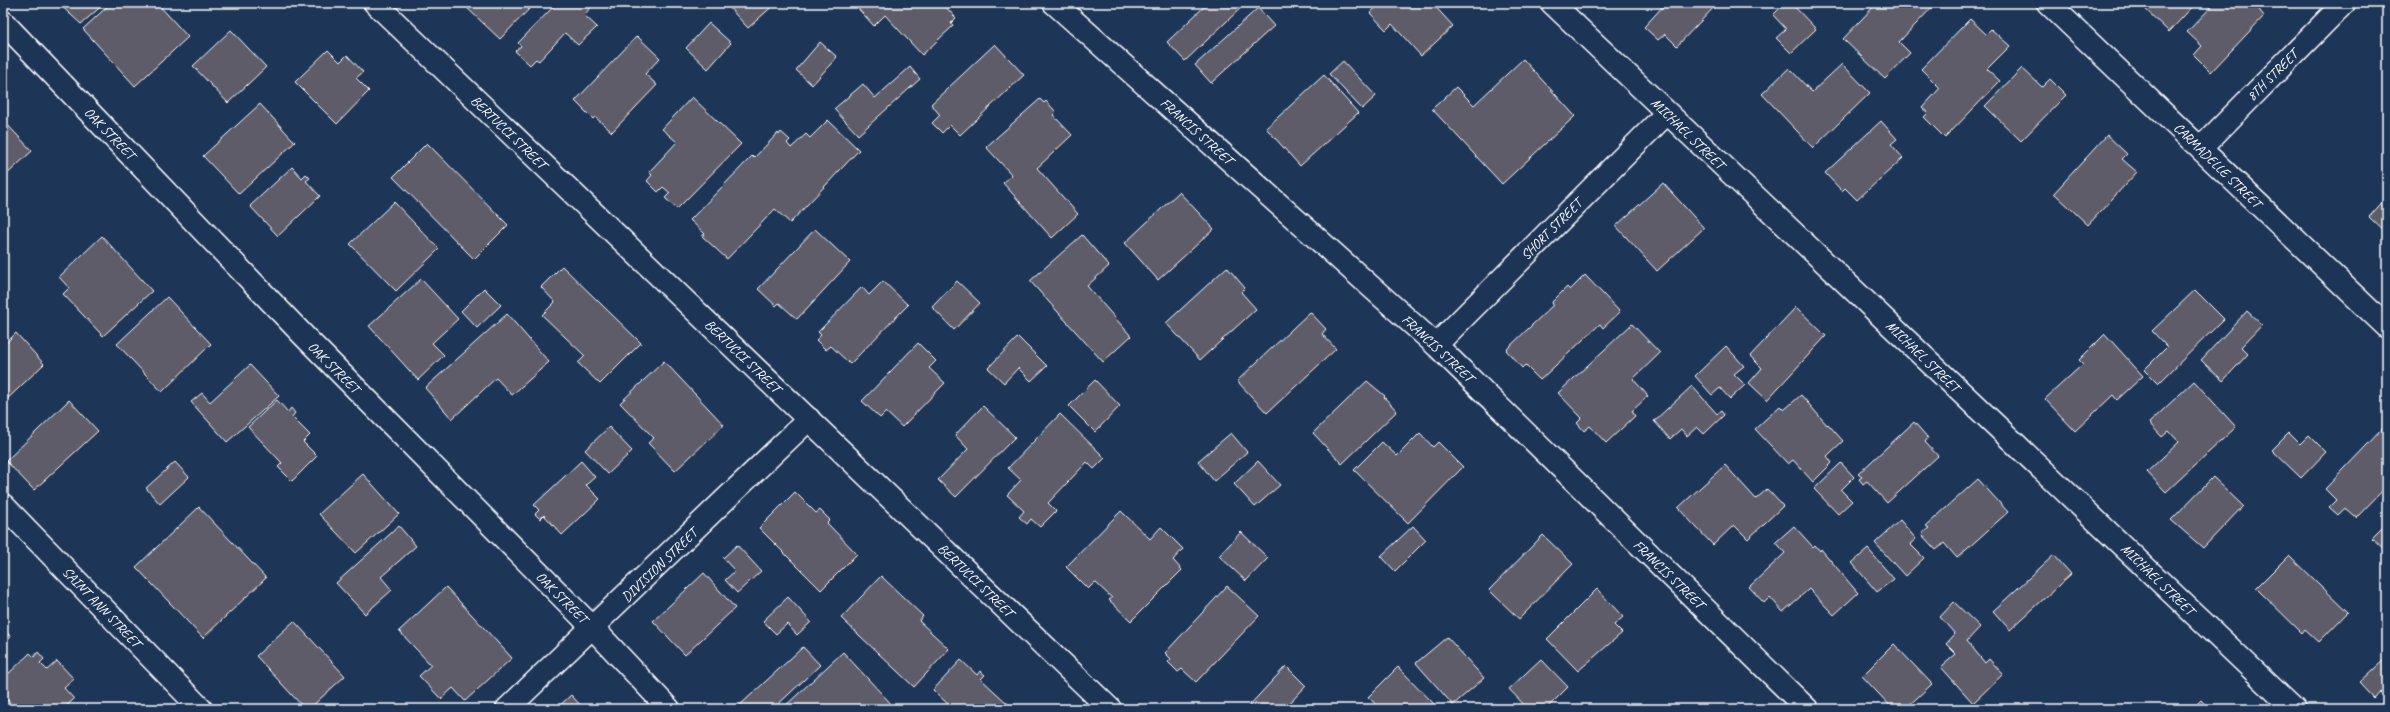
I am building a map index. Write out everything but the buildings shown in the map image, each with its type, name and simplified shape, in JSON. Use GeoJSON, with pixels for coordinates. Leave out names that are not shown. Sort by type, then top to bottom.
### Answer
{"type":"FeatureCollection","features":[{"type":"Feature","properties":{"kind":"street","name":"BERTUCCI STREET"},"geometry":{"type":"LineString","coordinates":[[375,3],[1110,709]]}},
{"type":"Feature","properties":{"kind":"street","name":"FRANCIS STREET"},"geometry":{"type":"LineString","coordinates":[[1054,3],[1436,345],[1806,709]]}},
{"type":"Feature","properties":{"kind":"street","name":"MICHAEL STREET"},"geometry":{"type":"LineString","coordinates":[[1552,3],[2294,709]]}},
{"type":"Feature","properties":{"kind":"street","name":"CARMADELLE STREET"},"geometry":{"type":"LineString","coordinates":[[2048,3],[2387,327]]}},
{"type":"Feature","properties":{"kind":"street","name":"8TH STREET"},"geometry":{"type":"LineString","coordinates":[[2201,148],[2344,3]]}},
{"type":"Feature","properties":{"kind":"street","name":"OAK STREET"},"geometry":{"type":"LineString","coordinates":[[3,22],[305,337],[593,628],[669,709]]}},
{"type":"Feature","properties":{"kind":"street","name":"SHORT STREET"},"geometry":{"type":"LineString","coordinates":[[1436,345],[1667,113]]}},
{"type":"Feature","properties":{"kind":"street","name":"DIVISION STREET"},"geometry":{"type":"LineString","coordinates":[[507,709],[809,419]]}},
{"type":"Feature","properties":{"kind":"street","name":"SAINT ANN STREET"},"geometry":{"type":"LineString","coordinates":[[3,505],[201,709]]}}]}
